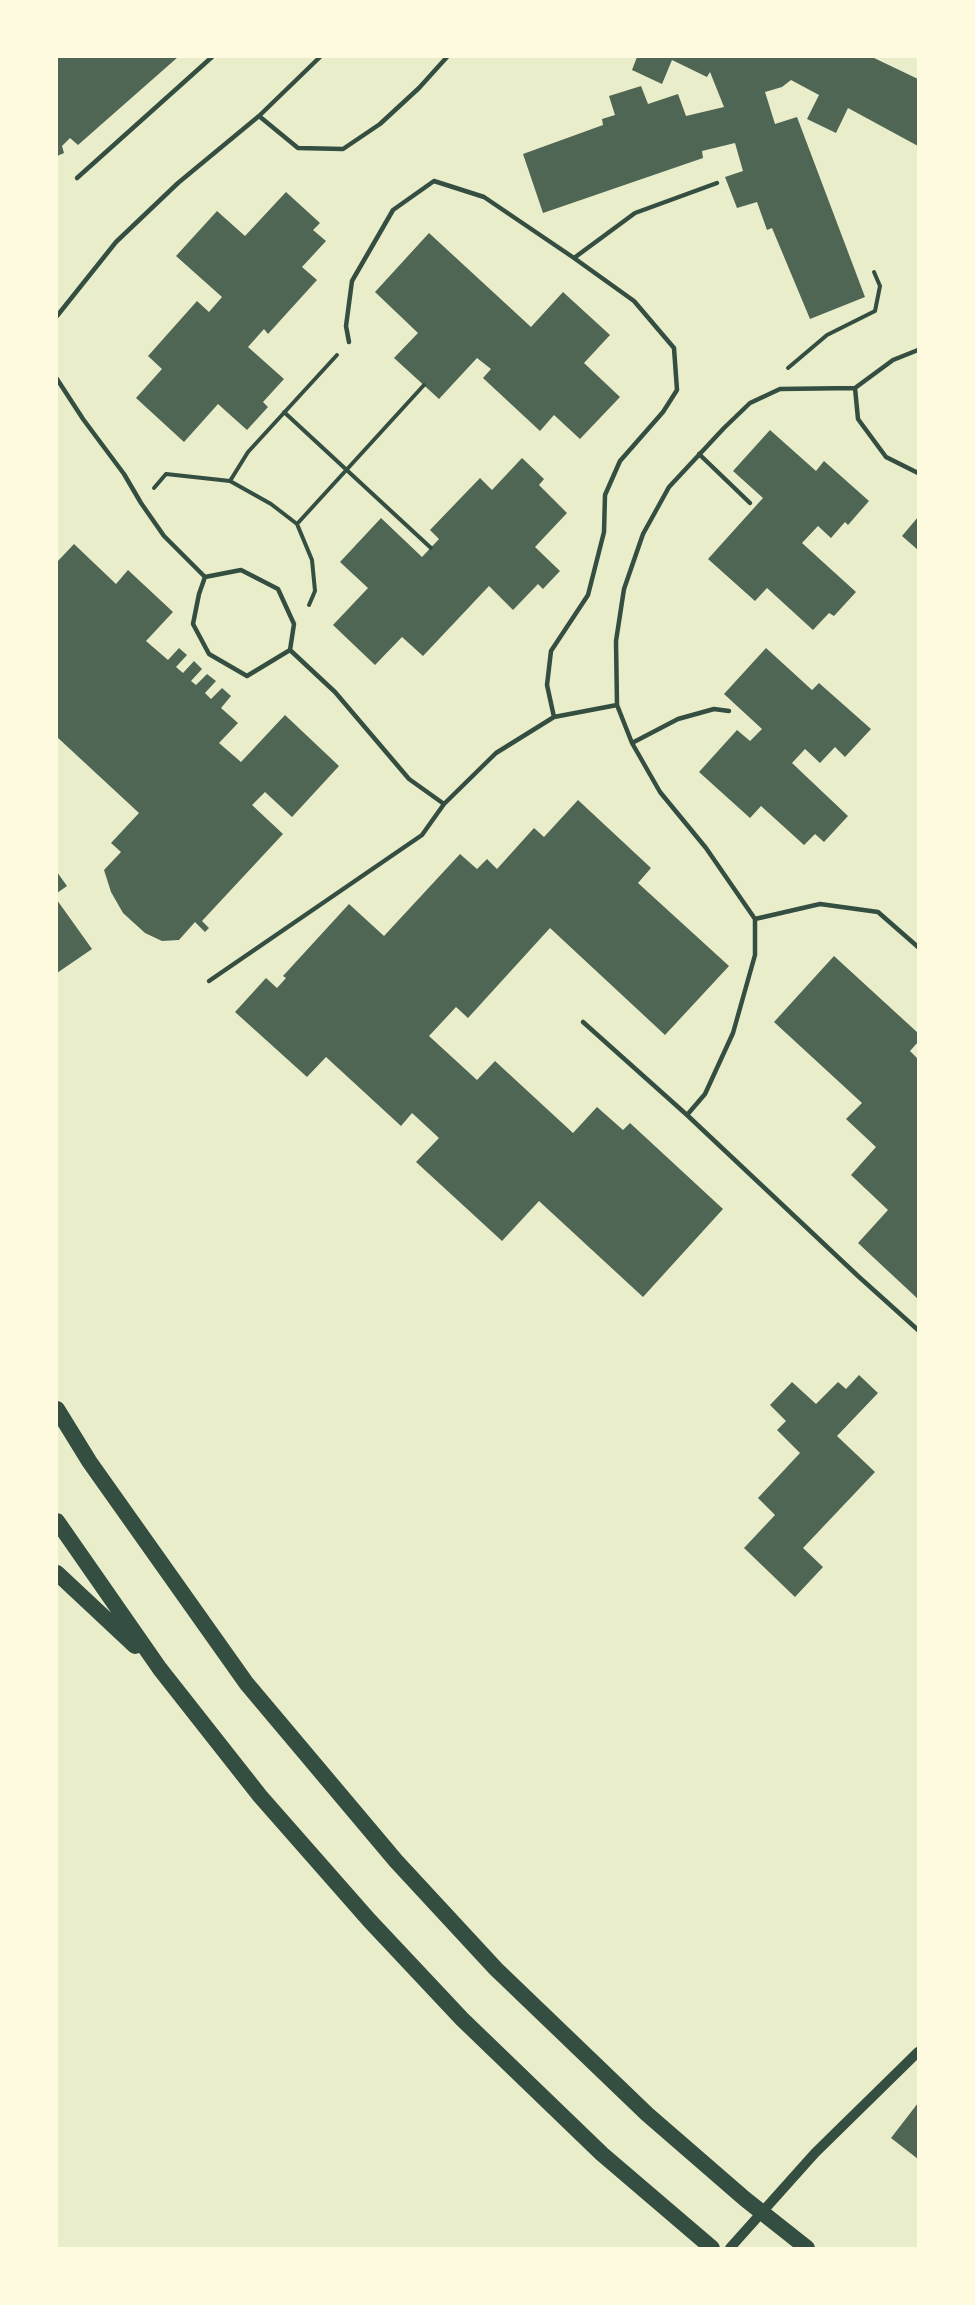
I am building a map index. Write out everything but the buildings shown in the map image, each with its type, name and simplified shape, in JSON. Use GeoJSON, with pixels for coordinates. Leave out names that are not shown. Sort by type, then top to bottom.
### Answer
{"type":"FeatureCollection","features":[{"type":"Feature","properties":{"kind":"highway"},"geometry":{"type":"LineString","coordinates":[[57,1409],[89,1461],[247,1684],[396,1861],[496,1969],[647,2114],[745,2199],[807,2248]]}},
{"type":"Feature","properties":{"kind":"highway"},"geometry":{"type":"LineString","coordinates":[[57,1521],[160,1669],[260,1796],[369,1920],[462,2019],[602,2154],[712,2248]]}},
{"type":"Feature","properties":{"kind":"highway"},"geometry":{"type":"LineString","coordinates":[[57,1573],[160,1669]]}},
{"type":"Feature","properties":{"kind":"street"},"geometry":{"type":"LineString","coordinates":[[730,2248],[815,2153],[918,2052]]}},
{"type":"Feature","properties":{"kind":"lane"},"geometry":{"type":"LineString","coordinates":[[77,178],[212,57]]}},
{"type":"Feature","properties":{"kind":"lane"},"geometry":{"type":"LineString","coordinates":[[57,316],[117,242],[178,183],[260,116],[320,57]]}},
{"type":"Feature","properties":{"kind":"lane"},"geometry":{"type":"LineString","coordinates":[[260,116],[298,148],[343,149],[380,124],[419,88],[447,57]]}},
{"type":"Feature","properties":{"kind":"lane"},"geometry":{"type":"LineString","coordinates":[[349,342],[346,326],[352,281],[393,210],[434,181],[484,197],[574,258],[633,301],[674,348],[677,390],[663,412],[620,461],[605,495],[604,532],[588,595],[551,651],[547,685],[554,717]]}},
{"type":"Feature","properties":{"kind":"lane"},"geometry":{"type":"LineString","coordinates":[[574,258],[635,213],[717,183]]}},
{"type":"Feature","properties":{"kind":"lane"},"geometry":{"type":"LineString","coordinates":[[687,1115],[705,1094],[733,1034],[755,955],[755,919],[706,848],[660,792],[632,743],[617,705],[616,641],[624,589],[648,525],[669,487],[750,403],[780,388],[855,388],[893,360],[918,350]]}},
{"type":"Feature","properties":{"kind":"lane"},"geometry":{"type":"LineString","coordinates":[[57,379],[83,419],[124,474],[164,536],[205,577]]}},
{"type":"Feature","properties":{"kind":"lane"},"geometry":{"type":"LineString","coordinates":[[855,388],[858,419],[886,457],[918,473]]}},
{"type":"Feature","properties":{"kind":"lane"},"geometry":{"type":"LineString","coordinates":[[699,454],[750,502]]}},
{"type":"Feature","properties":{"kind":"lane"},"geometry":{"type":"LineString","coordinates":[[205,577],[241,570],[278,589],[294,624],[290,650]]}},
{"type":"Feature","properties":{"kind":"lane"},"geometry":{"type":"LineString","coordinates":[[205,577],[193,624],[209,654],[247,676],[290,650]]}},
{"type":"Feature","properties":{"kind":"lane"},"geometry":{"type":"LineString","coordinates":[[290,650],[335,692],[409,778],[444,804]]}},
{"type":"Feature","properties":{"kind":"lane"},"geometry":{"type":"LineString","coordinates":[[209,981],[422,835],[444,804],[496,753],[554,717],[617,705]]}},
{"type":"Feature","properties":{"kind":"lane"},"geometry":{"type":"LineString","coordinates":[[632,743],[678,719],[714,709],[729,711]]}},
{"type":"Feature","properties":{"kind":"lane"},"geometry":{"type":"LineString","coordinates":[[755,919],[820,904],[878,912],[918,947]]}},
{"type":"Feature","properties":{"kind":"lane"},"geometry":{"type":"LineString","coordinates":[[583,1022],[687,1115],[918,1330]]}},
{"type":"Feature","properties":{"kind":"path"},"geometry":{"type":"LineString","coordinates":[[780,388],[788,366],[826,335],[875,311],[880,286],[874,272]]}},
{"type":"Feature","properties":{"kind":"path"},"geometry":{"type":"LineString","coordinates":[[230,481],[248,452],[349,342]]}},
{"type":"Feature","properties":{"kind":"path"},"geometry":{"type":"LineString","coordinates":[[297,524],[424,385]]}},
{"type":"Feature","properties":{"kind":"path"},"geometry":{"type":"LineString","coordinates":[[284,412],[431,548]]}},
{"type":"Feature","properties":{"kind":"path"},"geometry":{"type":"LineString","coordinates":[[141,502],[166,474],[230,481],[271,504],[297,524],[312,560],[315,591],[307,611]]}}]}
